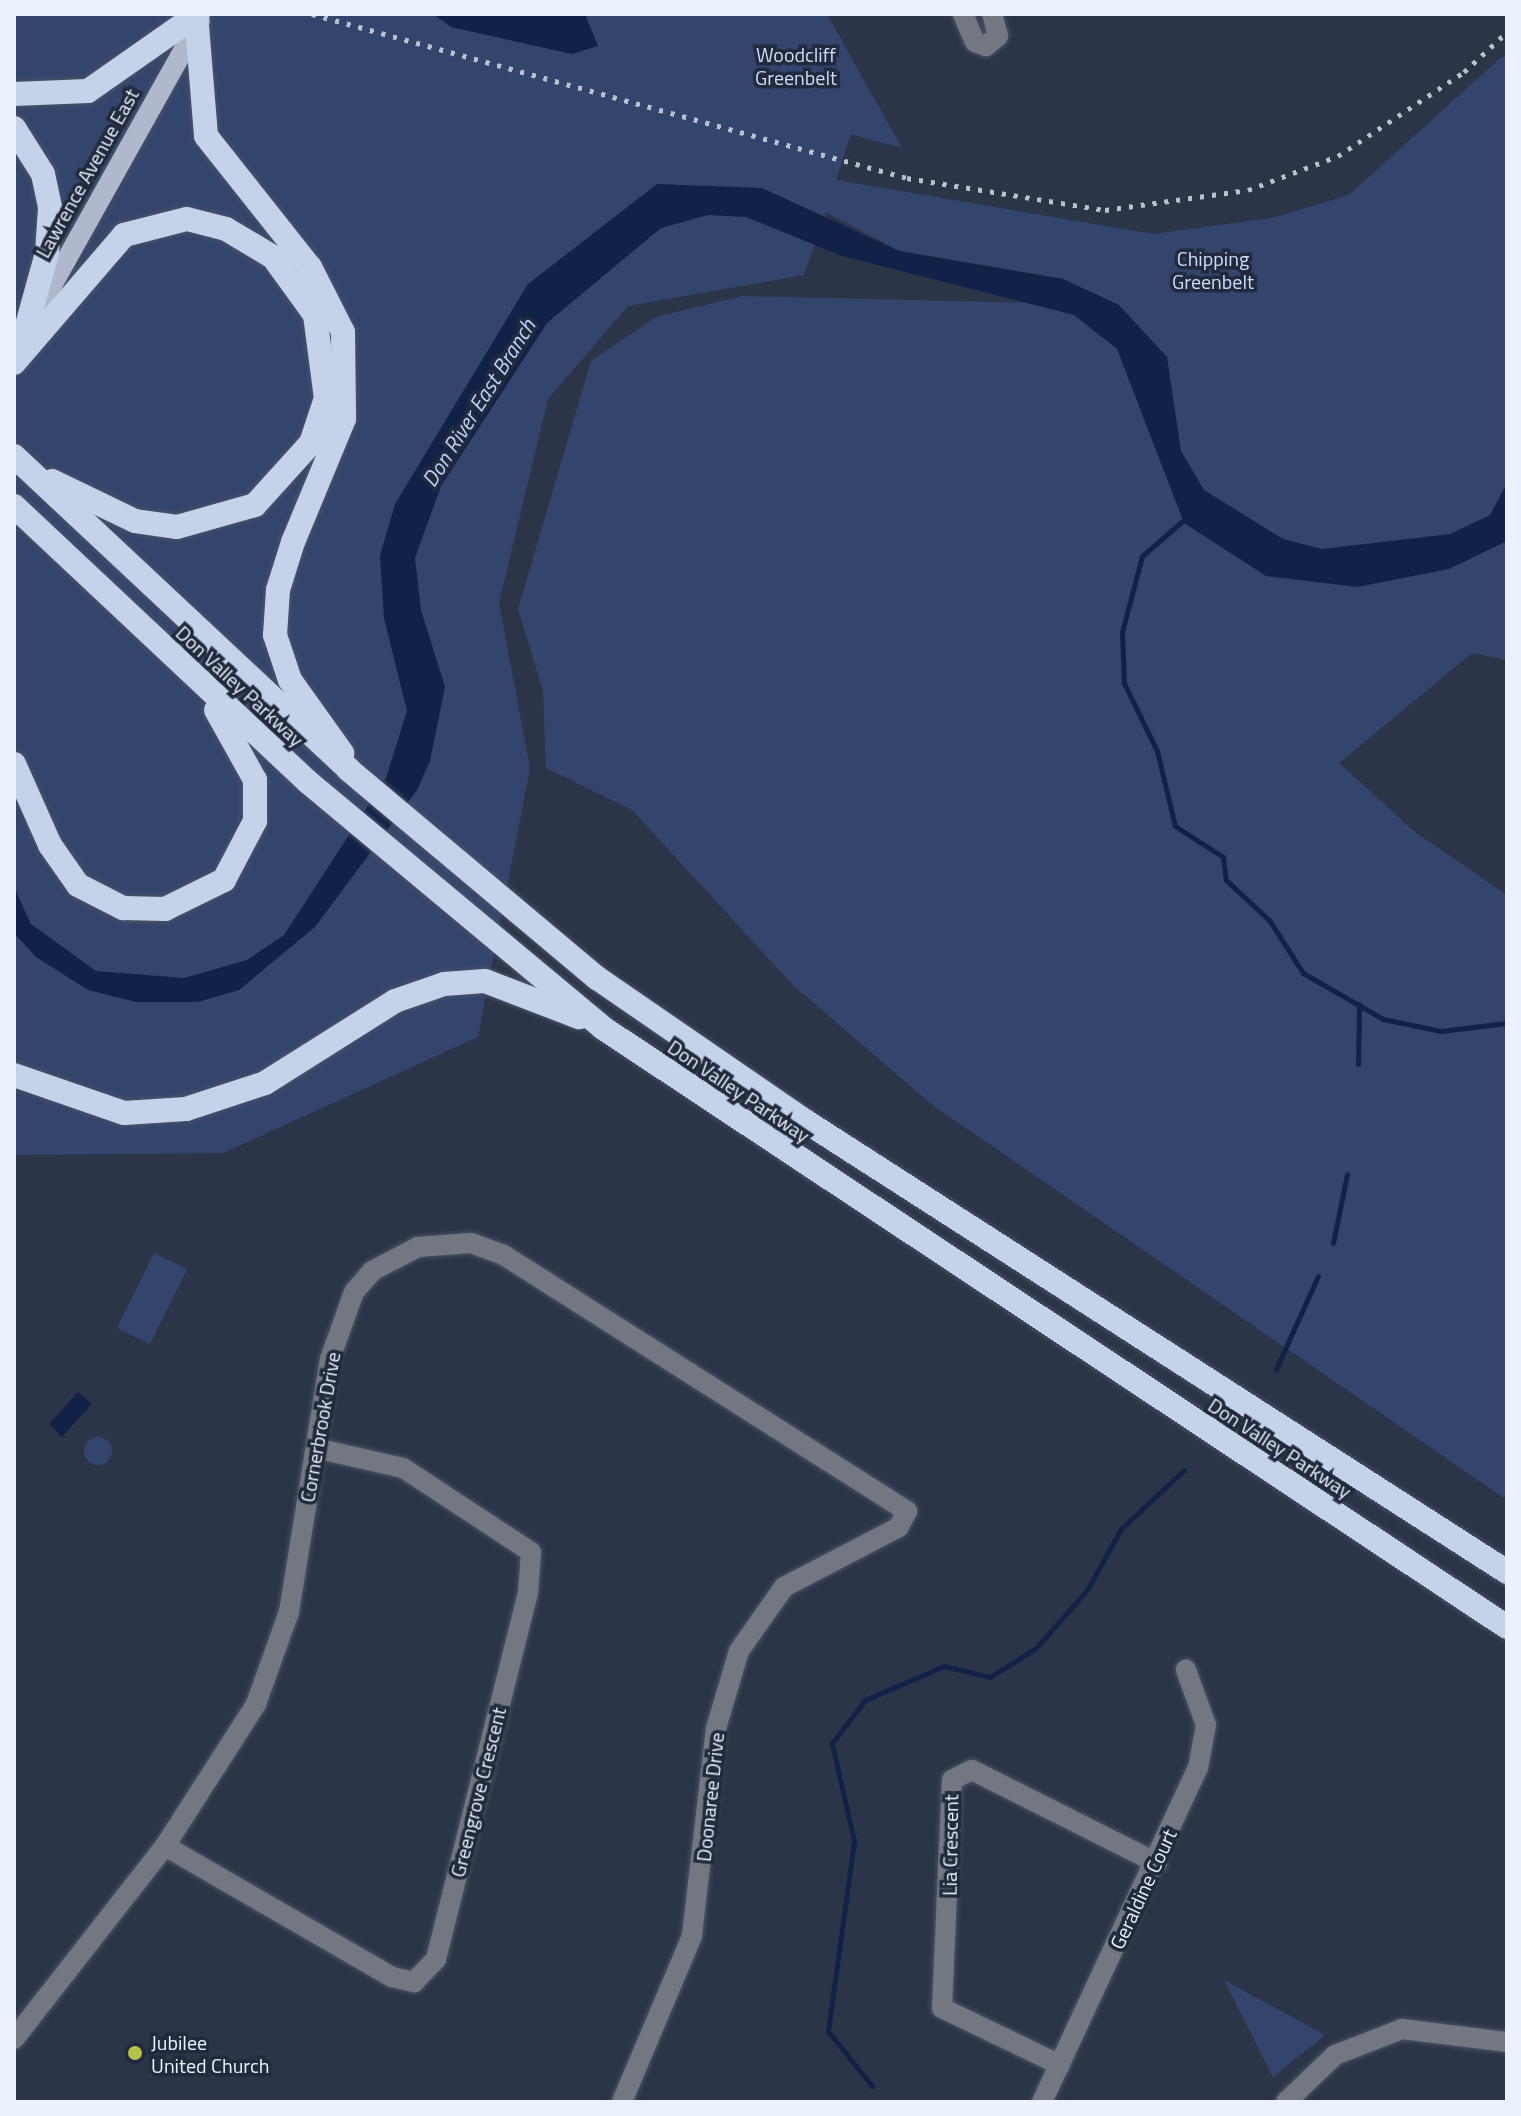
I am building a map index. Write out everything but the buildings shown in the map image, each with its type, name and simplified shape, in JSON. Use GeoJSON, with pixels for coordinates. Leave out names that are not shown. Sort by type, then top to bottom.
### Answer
{"type":"FeatureCollection","features":[{"type":"Feature","properties":{"kind":"highway"},"geometry":{"type":"LineString","coordinates":[[14,94],[88,91],[200,18]]}},
{"type":"Feature","properties":{"kind":"highway"},"geometry":{"type":"LineString","coordinates":[[200,18],[206,136],[319,279],[343,332],[344,419],[293,542],[278,590],[275,635],[290,680],[336,736],[349,770]]}},
{"type":"Feature","properties":{"kind":"highway"},"geometry":{"type":"LineString","coordinates":[[14,128],[43,174],[50,208],[47,253],[19,346]]}},
{"type":"Feature","properties":{"kind":"highway"},"geometry":{"type":"LineString","coordinates":[[14,363],[124,235],[187,219],[226,229],[273,257],[309,302],[326,358],[326,398],[311,443],[255,505],[217,520],[177,527],[135,521],[21,463]]}},
{"type":"Feature","properties":{"kind":"highway","name":"Don Valley Parkway"},"geometry":{"type":"LineString","coordinates":[[21,463],[349,770],[597,978],[802,1119],[1507,1572]]}},
{"type":"Feature","properties":{"kind":"highway","name":"Don Valley Parkway"},"geometry":{"type":"LineString","coordinates":[[14,506],[308,782],[603,1028],[1507,1627]]}},
{"type":"Feature","properties":{"kind":"highway"},"geometry":{"type":"LineString","coordinates":[[14,764],[54,853],[91,894],[150,911],[204,895],[243,852],[257,794],[247,760],[190,671]]}},
{"type":"Feature","properties":{"kind":"highway"},"geometry":{"type":"LineString","coordinates":[[14,1075],[124,1113],[186,1109],[265,1083],[395,1001],[444,984],[485,981],[603,1028]]}},
{"type":"Feature","properties":{"kind":"main road","name":"Lawrence Avenue East"},"geometry":{"type":"LineString","coordinates":[[19,346],[200,18]]}},
{"type":"Feature","properties":{"kind":"street"},"geometry":{"type":"LineString","coordinates":[[963,14],[975,42],[986,46],[998,36],[992,14]]}},
{"type":"Feature","properties":{"kind":"street","name":"Cornerbrook Drive"},"geometry":{"type":"LineString","coordinates":[[14,2039],[165,1846],[246,1724],[272,1666],[316,1448],[330,1359],[354,1292],[372,1271],[418,1247],[471,1243],[502,1254],[892,1499],[907,1511],[905,1519]]}},
{"type":"Feature","properties":{"kind":"street","name":"Greengrove Crescent"},"geometry":{"type":"LineString","coordinates":[[165,1846],[392,1977],[414,1982],[436,1959],[528,1593],[531,1552],[403,1468],[316,1448]]}},
{"type":"Feature","properties":{"kind":"street","name":"Doonaree Drive"},"geometry":{"type":"LineString","coordinates":[[622,2102],[692,1936],[716,1728],[739,1651],[792,1581],[905,1519]]}},
{"type":"Feature","properties":{"kind":"street","name":"Geraldine Court"},"geometry":{"type":"LineString","coordinates":[[1042,2102],[1157,1863],[1206,1743],[1186,1670]]}},
{"type":"Feature","properties":{"kind":"street","name":"Lia Crescent"},"geometry":{"type":"LineString","coordinates":[[1060,2065],[942,2008],[952,1780],[972,1770],[1157,1863]]}},
{"type":"Feature","properties":{"kind":"street"},"geometry":{"type":"LineString","coordinates":[[1286,2102],[1335,2055],[1402,2029],[1507,2042]]}},
{"type":"Feature","properties":{"kind":"green space"},"geometry":{"type":"Polygon","coordinates":[[[14,14],[827,14],[902,148],[851,134],[836,180],[1153,234],[1272,218],[1349,195],[1507,52],[1507,660],[1472,653],[1339,763],[1415,832],[1507,895],[1507,1500],[931,1104],[792,984],[632,810],[546,768],[543,691],[518,609],[591,361],[656,317],[742,296],[1117,305],[1063,279],[899,251],[826,212],[804,275],[628,306],[548,399],[499,603],[530,768],[478,1037],[223,1153],[14,1155],[14,14]]]}},
{"type":"Feature","properties":{"kind":"green space"},"geometry":{"type":"Polygon","coordinates":[[[154,1253],[187,1269],[150,1344],[117,1328],[154,1253]]]}},
{"type":"Feature","properties":{"kind":"green space"},"geometry":{"type":"Polygon","coordinates":[[[98,1437],[108,1441],[112,1451],[108,1461],[98,1465],[88,1461],[84,1451],[88,1441],[98,1437]]]}},
{"type":"Feature","properties":{"kind":"green space"},"geometry":{"type":"Polygon","coordinates":[[[1224,1980],[1325,2035],[1273,2077],[1224,1980]]]}},
{"type":"Feature","properties":{"kind":"water"},"geometry":{"type":"Polygon","coordinates":[[[433,14],[585,14],[598,46],[572,54],[451,27],[433,14]]]}},
{"type":"Feature","properties":{"kind":"water","name":"Don River East Branch"},"geometry":{"type":"Polygon","coordinates":[[[657,184],[762,188],[899,251],[1063,279],[1119,305],[1167,357],[1181,451],[1204,490],[1283,539],[1322,549],[1450,534],[1490,515],[1507,483],[1507,541],[1449,569],[1357,587],[1266,576],[1184,523],[1117,349],[1074,315],[842,256],[746,217],[708,215],[661,228],[547,323],[441,486],[415,558],[421,610],[445,687],[430,761],[417,790],[315,927],[239,990],[198,1002],[136,1002],[88,990],[36,957],[14,933],[14,887],[31,924],[96,971],[184,978],[247,960],[284,935],[386,778],[407,711],[384,618],[380,556],[395,504],[528,284],[657,184]]]}},
{"type":"Feature","properties":{"kind":"water"},"geometry":{"type":"Polygon","coordinates":[[[78,1392],[92,1404],[62,1437],[49,1424],[78,1392]]]}},
{"type":"Feature","properties":{"kind":"waterway"},"geometry":{"type":"LineString","coordinates":[[1187,517],[1142,556],[1122,632],[1124,683],[1157,751],[1175,826],[1223,857],[1226,880],[1270,921],[1303,973],[1383,1019],[1441,1031],[1507,1023]]}},
{"type":"Feature","properties":{"kind":"waterway"},"geometry":{"type":"LineString","coordinates":[[1358,1064],[1359,1004]]}},
{"type":"Feature","properties":{"kind":"waterway"},"geometry":{"type":"LineString","coordinates":[[1333,1243],[1347,1174]]}},
{"type":"Feature","properties":{"kind":"waterway"},"geometry":{"type":"LineString","coordinates":[[1276,1369],[1318,1276]]}},
{"type":"Feature","properties":{"kind":"waterway"},"geometry":{"type":"LineString","coordinates":[[872,2086],[828,2031],[854,1841],[832,1743],[865,1700],[944,1666],[990,1677],[1036,1648],[1087,1590],[1121,1529],[1184,1470]]}},
{"type":"Feature","properties":{"kind":"railway"},"geometry":{"type":"LineString","coordinates":[[312,14],[907,178],[1105,210],[1248,190],[1338,156],[1464,72],[1507,32]]}},
{"type":"Feature","properties":{"kind":"place","name":"Jubilee United Church"},"geometry":{"type":"Point","coordinates":[135,2053]}},
{"type":"Feature","properties":{"kind":"park label","name":"Woodcliff Greenbelt"},"geometry":{"type":"Point","coordinates":[796,66]}},
{"type":"Feature","properties":{"kind":"park label","name":"Chipping Greenbelt"},"geometry":{"type":"Point","coordinates":[1213,270]}}]}
